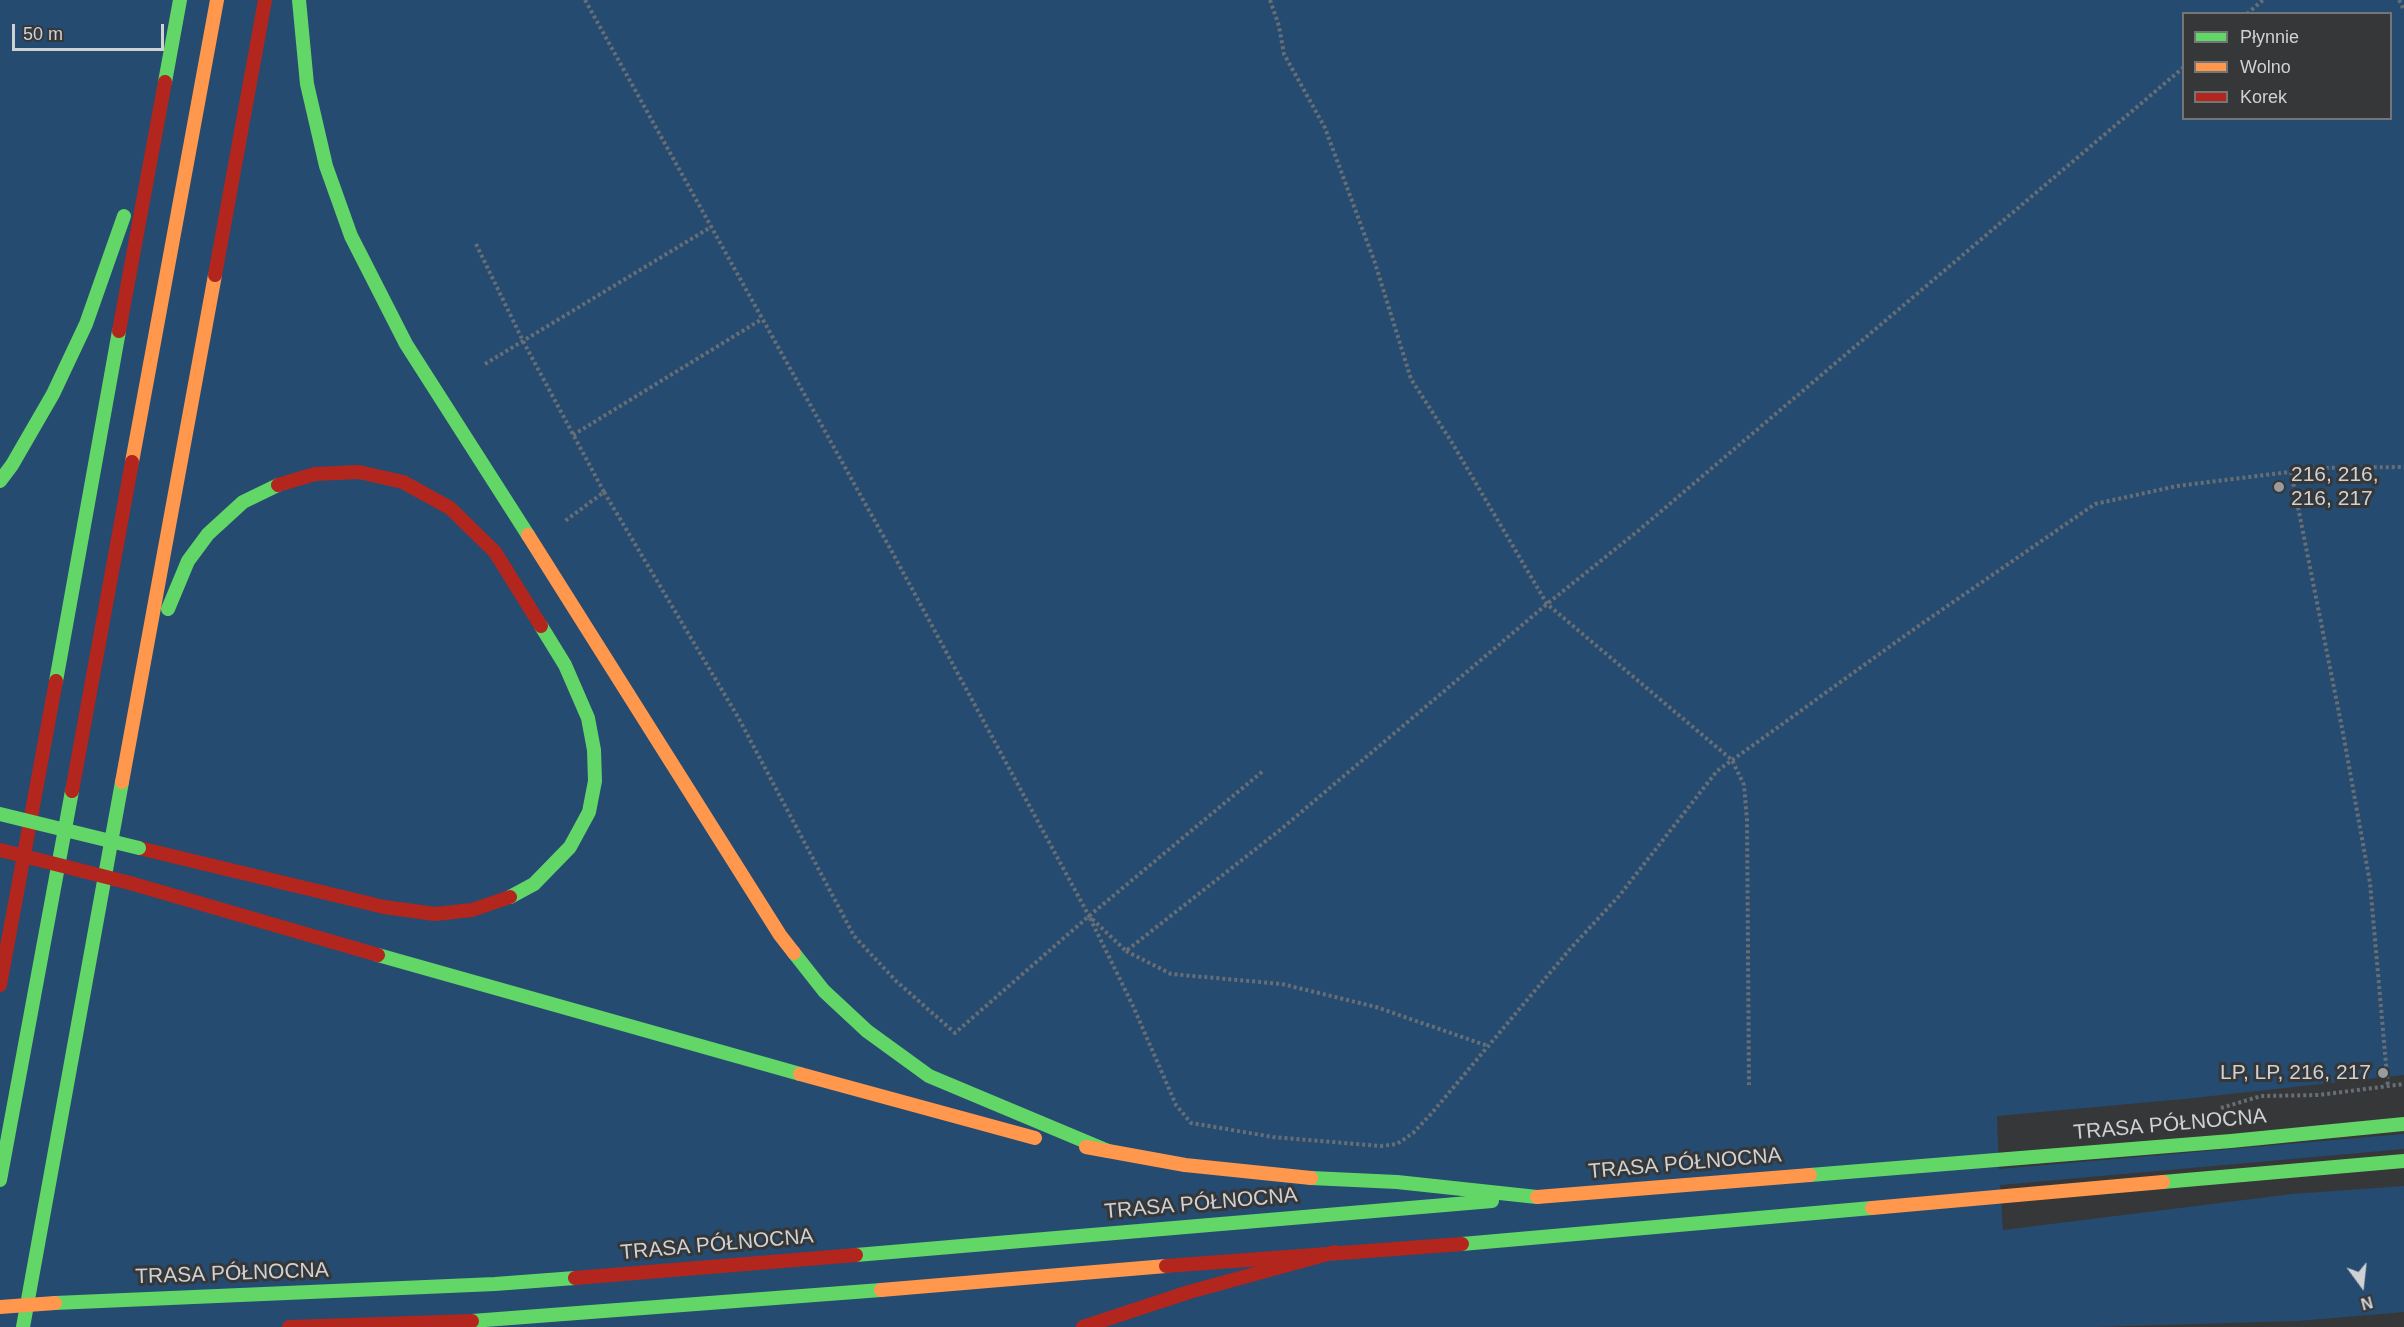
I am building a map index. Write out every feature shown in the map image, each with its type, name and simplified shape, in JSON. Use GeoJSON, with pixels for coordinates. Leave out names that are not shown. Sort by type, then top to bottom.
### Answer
{"type":"FeatureCollection","features":[{"type":"Feature","properties":{"kind":"main road"},"geometry":{"type":"LineString","coordinates":[[0,985],[180,0]]}},
{"type":"Feature","properties":{"kind":"main road"},"geometry":{"type":"LineString","coordinates":[[0,1180],[216,0]]}},
{"type":"Feature","properties":{"kind":"main road"},"geometry":{"type":"LineString","coordinates":[[23,1327],[265,0]]}},
{"type":"Feature","properties":{"kind":"main road"},"geometry":{"type":"LineString","coordinates":[[299,0],[307,84],[326,166],[351,236],[401,334],[780,935],[832,999],[867,1031],[929,1076],[1108,1151]]}},
{"type":"Feature","properties":{"kind":"main road"},"geometry":{"type":"LineString","coordinates":[[0,481],[12,465],[53,394],[87,324],[158,121]]}},
{"type":"Feature","properties":{"kind":"main road"},"geometry":{"type":"LineString","coordinates":[[0,814],[384,907],[435,914],[472,910],[506,899],[534,884],[570,847],[589,812],[595,781],[594,750],[588,718],[565,665],[495,552],[450,508],[403,482],[359,472],[315,474],[281,483],[243,502],[208,534],[188,561],[144,669]]}},
{"type":"Feature","properties":{"kind":"main road"},"geometry":{"type":"LineString","coordinates":[[0,850],[130,883],[1013,1133],[1185,1165],[1319,1179],[1397,1182],[1537,1197]]}},
{"type":"Feature","properties":{"kind":"main road","name":"TRASA PÓŁNOCNA"},"geometry":{"type":"LineString","coordinates":[[0,1307],[483,1284],[632,1274],[2208,1143],[2404,1124]]}},
{"type":"Feature","properties":{"kind":"main road"},"geometry":{"type":"LineString","coordinates":[[289,1327],[425,1324],[548,1317],[1335,1252],[1431,1247],[2404,1161]]}},
{"type":"Feature","properties":{"kind":"main road"},"geometry":{"type":"LineString","coordinates":[[1083,1327],[1189,1292],[1335,1252]]}},
{"type":"Feature","properties":{"kind":"path"},"geometry":{"type":"LineString","coordinates":[[585,0],[891,550],[1089,916],[1133,1006],[1176,1104],[1191,1123],[1272,1137],[1381,1146],[1397,1144],[1413,1133],[1431,1114],[1570,949],[1619,896],[1717,771],[1917,627],[2095,504],[2177,486],[2321,468],[2404,467]]}},
{"type":"Feature","properties":{"kind":"path"},"geometry":{"type":"LineString","coordinates":[[1270,0],[1279,26],[1284,54],[1329,138],[1375,263],[1411,379],[1546,604],[1732,760],[1744,785],[1748,820],[1749,1085]]}},
{"type":"Feature","properties":{"kind":"path"},"geometry":{"type":"LineString","coordinates":[[2249,12],[2263,0]]}},
{"type":"Feature","properties":{"kind":"path"},"geometry":{"type":"LineString","coordinates":[[2399,0],[2404,10]]}},
{"type":"Feature","properties":{"kind":"path"},"geometry":{"type":"LineString","coordinates":[[1126,951],[1280,830],[2182,70]]}},
{"type":"Feature","properties":{"kind":"path"},"geometry":{"type":"LineString","coordinates":[[485,364],[711,226]]}},
{"type":"Feature","properties":{"kind":"path"},"geometry":{"type":"LineString","coordinates":[[476,244],[523,341],[604,492],[738,717],[854,936],[896,981],[955,1033],[1089,916],[1263,771]]}},
{"type":"Feature","properties":{"kind":"path"},"geometry":{"type":"LineString","coordinates":[[573,435],[762,319]]}},
{"type":"Feature","properties":{"kind":"path"},"geometry":{"type":"LineString","coordinates":[[2291,472],[2370,883],[2380,1019],[2388,1087]]}},
{"type":"Feature","properties":{"kind":"path"},"geometry":{"type":"LineString","coordinates":[[565,521],[604,492]]}},
{"type":"Feature","properties":{"kind":"path"},"geometry":{"type":"LineString","coordinates":[[1089,916],[1126,951],[1171,974],[1282,984],[1376,1007],[1488,1046]]}},
{"type":"Feature","properties":{"kind":"path"},"geometry":{"type":"LineString","coordinates":[[2221,1108],[2261,1096],[2319,1095],[2404,1084]]}},
{"type":"Feature","properties":{"kind":"shaded area"},"geometry":{"type":"Polygon","coordinates":[[[0,0],[2404,0],[2404,1075],[2184,1099],[1997,1116],[1999,1169],[2404,1134],[2404,1149],[2000,1185],[2003,1230],[2292,1194],[2404,1186],[2404,1312],[2298,1321],[2095,1327],[0,1327],[0,0]]]}},
{"type":"Feature","properties":{"kind":"traffic: fast"},"geometry":{"type":"LineString","coordinates":[[165,82],[180,0]]}},
{"type":"Feature","properties":{"kind":"traffic: fast"},"geometry":{"type":"LineString","coordinates":[[299,0],[307,84],[326,166],[351,236],[406,344],[528,535]]}},
{"type":"Feature","properties":{"kind":"traffic: fast"},"geometry":{"type":"LineString","coordinates":[[0,481],[12,465],[53,394],[86,324],[124,216]]}},
{"type":"Feature","properties":{"kind":"traffic: fast"},"geometry":{"type":"LineString","coordinates":[[56,681],[119,331]]}},
{"type":"Feature","properties":{"kind":"traffic: fast"},"geometry":{"type":"LineString","coordinates":[[168,609],[188,561],[208,534],[243,502],[278,485]]}},
{"type":"Feature","properties":{"kind":"traffic: fast"},"geometry":{"type":"LineString","coordinates":[[510,897],[534,884],[570,847],[589,812],[595,781],[594,750],[588,718],[565,665],[541,626]]}},
{"type":"Feature","properties":{"kind":"traffic: fast"},"geometry":{"type":"LineString","coordinates":[[23,1327],[122,782]]}},
{"type":"Feature","properties":{"kind":"traffic: fast"},"geometry":{"type":"LineString","coordinates":[[0,1180],[72,791]]}},
{"type":"Feature","properties":{"kind":"traffic: fast"},"geometry":{"type":"LineString","coordinates":[[0,814],[139,848]]}},
{"type":"Feature","properties":{"kind":"traffic: fast"},"geometry":{"type":"LineString","coordinates":[[794,953],[824,991],[867,1031],[929,1076],[1108,1151]]}},
{"type":"Feature","properties":{"kind":"traffic: fast"},"geometry":{"type":"LineString","coordinates":[[378,955],[800,1074]]}},
{"type":"Feature","properties":{"kind":"traffic: fast"},"geometry":{"type":"LineString","coordinates":[[1810,1175],[2231,1141],[2404,1124]]}},
{"type":"Feature","properties":{"kind":"traffic: fast"},"geometry":{"type":"LineString","coordinates":[[2163,1182],[2404,1161]]}},
{"type":"Feature","properties":{"kind":"traffic: fast"},"geometry":{"type":"LineString","coordinates":[[1311,1178],[1397,1182],[1537,1197]]}},
{"type":"Feature","properties":{"kind":"traffic: fast"},"geometry":{"type":"LineString","coordinates":[[856,1255],[1492,1201]]}},
{"type":"Feature","properties":{"kind":"traffic: fast"},"geometry":{"type":"LineString","coordinates":[[1462,1244],[1872,1208]]}},
{"type":"Feature","properties":{"kind":"traffic: fast"},"geometry":{"type":"LineString","coordinates":[[55,1303],[495,1284],[575,1278]]}},
{"type":"Feature","properties":{"kind":"traffic: fast"},"geometry":{"type":"LineString","coordinates":[[472,1321],[881,1290]]}},
{"type":"Feature","properties":{"kind":"traffic: slow"},"geometry":{"type":"LineString","coordinates":[[132,462],[217,0]]}},
{"type":"Feature","properties":{"kind":"traffic: slow"},"geometry":{"type":"LineString","coordinates":[[122,782],[215,275]]}},
{"type":"Feature","properties":{"kind":"traffic: slow"},"geometry":{"type":"LineString","coordinates":[[528,535],[780,935],[794,953]]}},
{"type":"Feature","properties":{"kind":"traffic: slow"},"geometry":{"type":"LineString","coordinates":[[800,1074],[1035,1138]]}},
{"type":"Feature","properties":{"kind":"traffic: slow"},"geometry":{"type":"LineString","coordinates":[[1086,1147],[1185,1165],[1311,1178]]}},
{"type":"Feature","properties":{"kind":"traffic: slow"},"geometry":{"type":"LineString","coordinates":[[1537,1197],[1810,1175]]}},
{"type":"Feature","properties":{"kind":"traffic: slow"},"geometry":{"type":"LineString","coordinates":[[1872,1208],[2163,1182]]}},
{"type":"Feature","properties":{"kind":"traffic: slow"},"geometry":{"type":"LineString","coordinates":[[881,1290],[1166,1266]]}},
{"type":"Feature","properties":{"kind":"traffic: slow"},"geometry":{"type":"LineString","coordinates":[[0,1307],[55,1303]]}},
{"type":"Feature","properties":{"kind":"traffic: jam"},"geometry":{"type":"LineString","coordinates":[[215,275],[265,0]]}},
{"type":"Feature","properties":{"kind":"traffic: jam"},"geometry":{"type":"LineString","coordinates":[[119,331],[165,82]]}},
{"type":"Feature","properties":{"kind":"traffic: jam"},"geometry":{"type":"LineString","coordinates":[[72,791],[132,462]]}},
{"type":"Feature","properties":{"kind":"traffic: jam"},"geometry":{"type":"LineString","coordinates":[[278,485],[315,474],[359,472],[403,482],[450,508],[495,552],[541,626]]}},
{"type":"Feature","properties":{"kind":"traffic: jam"},"geometry":{"type":"LineString","coordinates":[[0,985],[56,681]]}},
{"type":"Feature","properties":{"kind":"traffic: jam"},"geometry":{"type":"LineString","coordinates":[[139,848],[384,907],[435,914],[472,910],[510,897]]}},
{"type":"Feature","properties":{"kind":"traffic: jam"},"geometry":{"type":"LineString","coordinates":[[0,850],[130,883]]}},
{"type":"Feature","properties":{"kind":"traffic: jam"},"geometry":{"type":"LineString","coordinates":[[130,883],[378,955]]}},
{"type":"Feature","properties":{"kind":"traffic: jam"},"geometry":{"type":"LineString","coordinates":[[1166,1266],[1462,1244]]}},
{"type":"Feature","properties":{"kind":"traffic: jam"},"geometry":{"type":"LineString","coordinates":[[1083,1327],[1189,1292],[1335,1252]]}},
{"type":"Feature","properties":{"kind":"traffic: jam"},"geometry":{"type":"LineString","coordinates":[[575,1278],[856,1255]]}},
{"type":"Feature","properties":{"kind":"traffic: jam"},"geometry":{"type":"LineString","coordinates":[[289,1327],[472,1321]]}},
{"type":"Feature","properties":{"kind":"place","name":"216, 216, 216, 217"},"geometry":{"type":"Point","coordinates":[2279,487]}},
{"type":"Feature","properties":{"kind":"place","name":"LP, LP, 216, 217"},"geometry":{"type":"Point","coordinates":[2383,1073]}}]}
